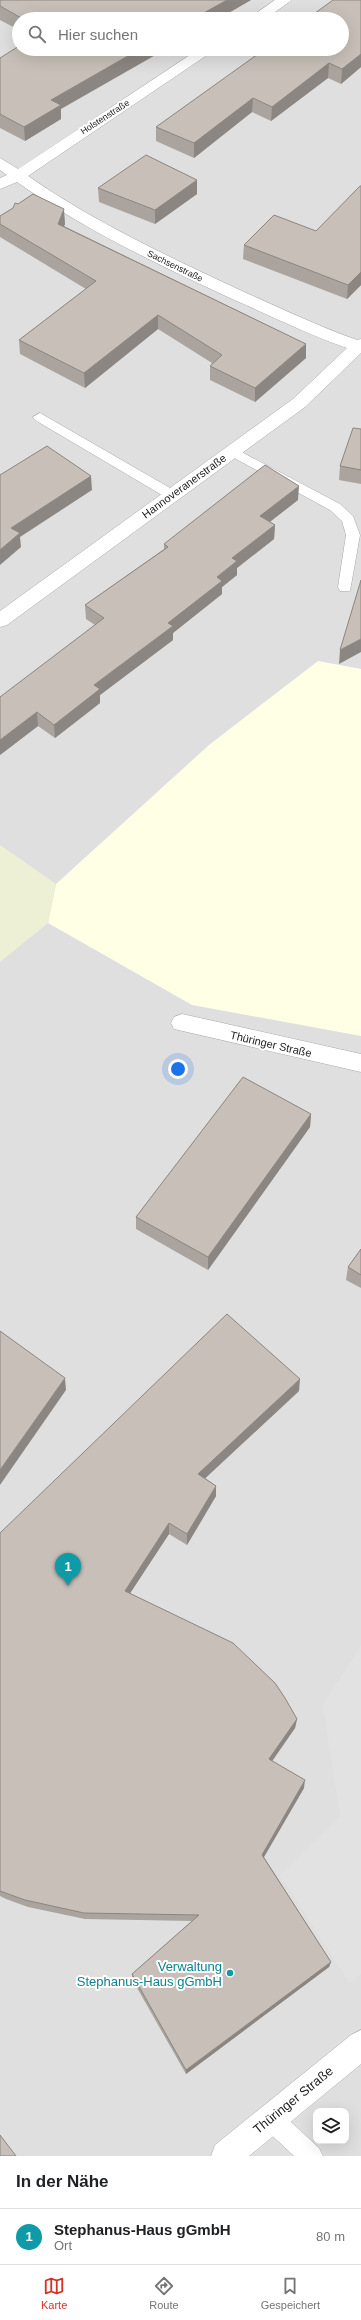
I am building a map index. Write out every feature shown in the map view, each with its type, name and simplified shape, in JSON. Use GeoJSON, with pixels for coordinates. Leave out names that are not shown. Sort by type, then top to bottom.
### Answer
{"type":"FeatureCollection","features":[{"type":"Feature","properties":{"kind":"street"},"geometry":{"type":"LineString","coordinates":[[266,12],[285,0]]}},
{"type":"Feature","properties":{"kind":"street","name":"Holstenstraße"},"geometry":{"type":"LineString","coordinates":[[0,184],[17,176],[198,56]]}},
{"type":"Feature","properties":{"kind":"street","name":"Sachsenstraße"},"geometry":{"type":"LineString","coordinates":[[0,163],[51,198],[157,258],[299,323],[360,346]]}},
{"type":"Feature","properties":{"kind":"street","name":"Hannoveranerstraße"},"geometry":{"type":"LineString","coordinates":[[0,620],[299,403],[360,346]]}},
{"type":"Feature","properties":{"kind":"street","name":"Thüringer Straße"},"geometry":{"type":"LineString","coordinates":[[182,1023],[361,1063]]}},
{"type":"Feature","properties":{"kind":"street","name":"Thüringer Straße"},"geometry":{"type":"LineString","coordinates":[[226,2156],[361,2045]]}},
{"type":"Feature","properties":{"kind":"lane"},"geometry":{"type":"LineString","coordinates":[[40,417],[172,495]]}},
{"type":"Feature","properties":{"kind":"lane"},"geometry":{"type":"LineString","coordinates":[[232,451],[335,506],[348,518],[353,535],[345,587]]}},
{"type":"Feature","properties":{"kind":"lane"},"geometry":{"type":"LineString","coordinates":[[271,2119],[311,2156]]}},
{"type":"Feature","properties":{"kind":"shaded area"},"geometry":{"type":"Polygon","coordinates":[[[0,0],[361,0],[361,2156],[0,2156],[0,0]]]}},
{"type":"Feature","properties":{"kind":"shaded area"},"geometry":{"type":"Polygon","coordinates":[[[318,661],[361,669],[361,1036],[192,1005],[48,923],[56,884],[209,745],[318,661]]]}},
{"type":"Feature","properties":{"kind":"shaded area"},"geometry":{"type":"Polygon","coordinates":[[[0,845],[56,884],[48,923],[0,962],[0,845]]]}},
{"type":"Feature","properties":{"kind":"shaded area"},"geometry":{"type":"Polygon","coordinates":[[[361,1645],[361,1974],[350,1984],[280,1875],[340,1817],[323,1705],[361,1645]]]}},
{"type":"Feature","properties":{"kind":"building"},"geometry":{"type":"Polygon","coordinates":[[[0,0],[227,0],[206,12],[12,13],[0,6],[0,0]]]}},
{"type":"Feature","properties":{"kind":"building"},"geometry":{"type":"Polygon","coordinates":[[[333,0],[361,0],[361,54],[342,69],[329,63],[272,107],[253,98],[194,143],[156,127],[255,56],[349,56],[349,12],[317,12],[333,0]]]}},
{"type":"Feature","properties":{"kind":"building"},"geometry":{"type":"Polygon","coordinates":[[[12,50],[12,56],[128,56],[51,100],[61,105],[24,127],[0,114],[0,58],[12,50]]]}},
{"type":"Feature","properties":{"kind":"building"},"geometry":{"type":"Polygon","coordinates":[[[146,155],[197,180],[155,210],[98,188],[146,155]]]}},
{"type":"Feature","properties":{"kind":"building"},"geometry":{"type":"Polygon","coordinates":[[[360,186],[361,272],[348,285],[244,245],[274,215],[316,231],[360,186]]]}},
{"type":"Feature","properties":{"kind":"building"},"geometry":{"type":"Polygon","coordinates":[[[33,194],[64,209],[58,224],[306,344],[255,388],[210,366],[222,355],[158,315],[84,373],[19,340],[96,281],[0,224],[0,216],[13,208],[15,203],[18,204],[33,194]]]}},
{"type":"Feature","properties":{"kind":"building"},"geometry":{"type":"Polygon","coordinates":[[[353,428],[361,429],[361,470],[340,466],[353,428]]]}},
{"type":"Feature","properties":{"kind":"building"},"geometry":{"type":"Polygon","coordinates":[[[47,446],[91,476],[11,528],[20,533],[0,550],[0,475],[47,446]]]}},
{"type":"Feature","properties":{"kind":"building"},"geometry":{"type":"Polygon","coordinates":[[[265,465],[299,486],[260,516],[275,525],[232,558],[237,561],[217,577],[222,581],[168,623],[173,626],[94,685],[100,689],[54,725],[37,712],[0,740],[0,697],[104,618],[85,605],[168,547],[164,544],[265,465]]]}},
{"type":"Feature","properties":{"kind":"building"},"geometry":{"type":"Polygon","coordinates":[[[361,580],[361,639],[340,650],[361,580]]]}},
{"type":"Feature","properties":{"kind":"building"},"geometry":{"type":"Polygon","coordinates":[[[243,1077],[311,1114],[208,1257],[136,1217],[243,1077]]]}},
{"type":"Feature","properties":{"kind":"building"},"geometry":{"type":"Polygon","coordinates":[[[361,1249],[361,1275],[348,1267],[361,1249]]]}},
{"type":"Feature","properties":{"kind":"building"},"geometry":{"type":"Polygon","coordinates":[[[227,1314],[300,1379],[198,1474],[216,1486],[187,1534],[169,1523],[125,1591],[233,1643],[275,1683],[297,1719],[269,1759],[305,1780],[262,1855],[331,1962],[186,2070],[132,1974],[199,1915],[84,1913],[25,1900],[0,1891],[0,1533],[227,1314]]]}},
{"type":"Feature","properties":{"kind":"building"},"geometry":{"type":"Polygon","coordinates":[[[0,1331],[65,1378],[0,1470],[0,1331]]]}},
{"type":"Feature","properties":{"kind":"building"},"geometry":{"type":"Polygon","coordinates":[[[0,2135],[16,2156],[0,2156],[0,2135]]]}},
{"type":"Feature","properties":{"kind":"place","name":"Stephanus-Haus gGmbH"},"geometry":{"type":"Point","coordinates":[68,1586]}},
{"type":"Feature","properties":{"kind":"place","name":"Verwaltung Stephanus-Haus gGmbH"},"geometry":{"type":"Point","coordinates":[230,1973]}}]}
